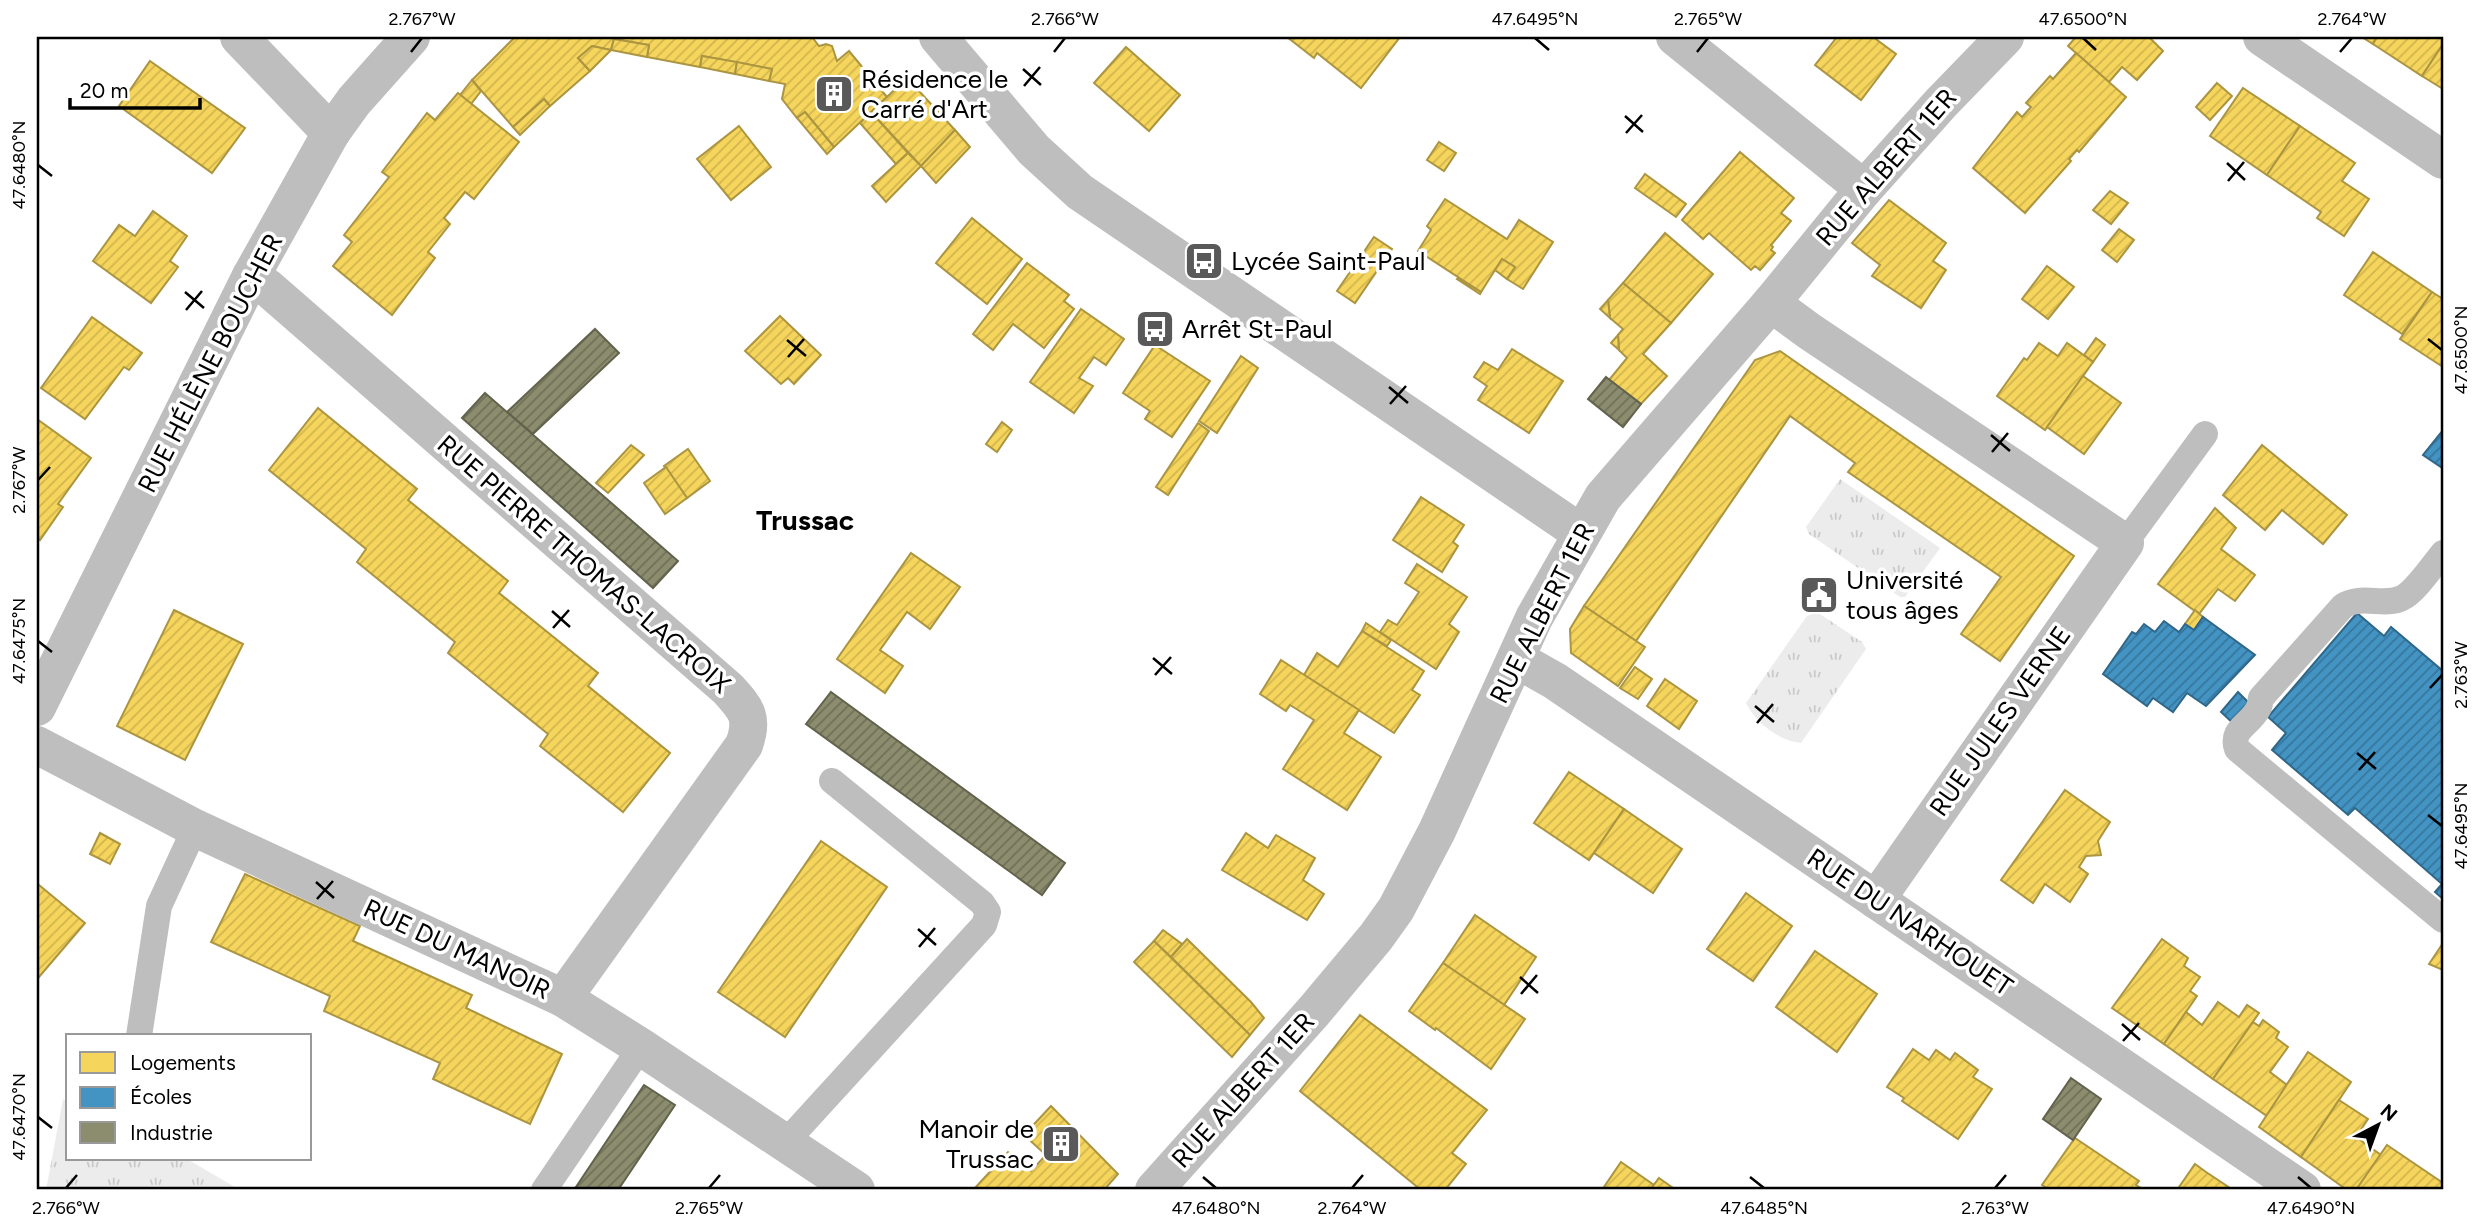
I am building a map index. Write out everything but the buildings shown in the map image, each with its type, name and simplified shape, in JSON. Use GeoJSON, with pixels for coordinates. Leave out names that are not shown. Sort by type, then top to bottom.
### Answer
{"type":"FeatureCollection","features":[{"type":"Feature","properties":{"kind":"street"},"geometry":{"type":"LineString","coordinates":[[239,37],[331,133]]}},
{"type":"Feature","properties":{"kind":"street","name":"RUE HÉLÈNE BOUCHER"},"geometry":{"type":"LineString","coordinates":[[42,684],[251,276],[331,133],[354,101],[411,37]]}},
{"type":"Feature","properties":{"kind":"street"},"geometry":{"type":"LineString","coordinates":[[938,37],[1034,150],[1080,192],[1581,533]]}},
{"type":"Feature","properties":{"kind":"street"},"geometry":{"type":"LineString","coordinates":[[1675,37],[1864,188]]}},
{"type":"Feature","properties":{"kind":"street","name":"RUE ALBERT 1ER"},"geometry":{"type":"LineString","coordinates":[[1154,1190],[1314,1011],[1377,937],[1396,909],[1437,831],[1534,618],[1603,497],[1771,303],[1864,188],[2005,37]]}},
{"type":"Feature","properties":{"kind":"street"},"geometry":{"type":"LineString","coordinates":[[2262,37],[2443,160]]}},
{"type":"Feature","properties":{"kind":"street","name":"RUE PIERRE THOMAS-LACROIX"},"geometry":{"type":"LineString","coordinates":[[251,276],[728,689],[748,716],[749,730],[744,745],[563,998]]}},
{"type":"Feature","properties":{"kind":"street"},"geometry":{"type":"LineString","coordinates":[[1771,303],[2124,543]]}},
{"type":"Feature","properties":{"kind":"street","name":"RUE JULES VERNE"},"geometry":{"type":"LineString","coordinates":[[1876,900],[2124,543]]}},
{"type":"Feature","properties":{"kind":"street","name":"RUE DU NARHOUET"},"geometry":{"type":"LineString","coordinates":[[1516,659],[1555,681],[2302,1190]]}},
{"type":"Feature","properties":{"kind":"street","name":"RUE DU MANOIR"},"geometry":{"type":"LineString","coordinates":[[37,745],[195,828],[563,998],[642,1047],[856,1190]]}},
{"type":"Feature","properties":{"kind":"lane","name":"RUE JULES VERNE"},"geometry":{"type":"LineString","coordinates":[[2124,543],[2205,434]]}},
{"type":"Feature","properties":{"kind":"lane"},"geometry":{"type":"LineString","coordinates":[[2443,553],[2407,595],[2399,600],[2351,600],[2343,606],[2261,698],[2258,710],[2236,733],[2234,741],[2237,749],[2443,920]]}},
{"type":"Feature","properties":{"kind":"lane"},"geometry":{"type":"LineString","coordinates":[[784,1144],[984,925],[988,912],[982,903],[831,781]]}},
{"type":"Feature","properties":{"kind":"lane"},"geometry":{"type":"LineString","coordinates":[[139,1034],[159,906],[195,828]]}},
{"type":"Feature","properties":{"kind":"lane"},"geometry":{"type":"LineString","coordinates":[[544,1190],[642,1047]]}},
{"type":"Feature","properties":{"kind":"green space"},"geometry":{"type":"Polygon","coordinates":[[[1840,479],[1940,548],[1905,597],[1900,597],[1809,534],[1806,527],[1840,479]]]}},
{"type":"Feature","properties":{"kind":"green space"},"geometry":{"type":"Polygon","coordinates":[[[1817,612],[1862,642],[1866,649],[1801,743],[1793,742],[1769,730],[1746,703],[1807,616],[1817,612]]]}},
{"type":"Feature","properties":{"kind":"green space"},"geometry":{"type":"Polygon","coordinates":[[[63,1099],[66,1101],[66,1160],[189,1160],[240,1190],[46,1190],[63,1099]]]}},
{"type":"Feature","properties":{"kind":"place","name":"Résidence le Carré d'Art"},"geometry":{"type":"Point","coordinates":[834,94]}},
{"type":"Feature","properties":{"kind":"place","name":"Lycée Saint-Paul"},"geometry":{"type":"Point","coordinates":[1204,261]}},
{"type":"Feature","properties":{"kind":"place","name":"Arrêt St-Paul"},"geometry":{"type":"Point","coordinates":[1155,329]}},
{"type":"Feature","properties":{"kind":"place","name":"Université tous âges"},"geometry":{"type":"Point","coordinates":[1819,595]}},
{"type":"Feature","properties":{"kind":"place","name":"Manoir de Trussac"},"geometry":{"type":"Point","coordinates":[1061,1144]}},
{"type":"Feature","properties":{"kind":"district","name":"Trussac"},"geometry":{"type":"Point","coordinates":[805,520]}}]}
